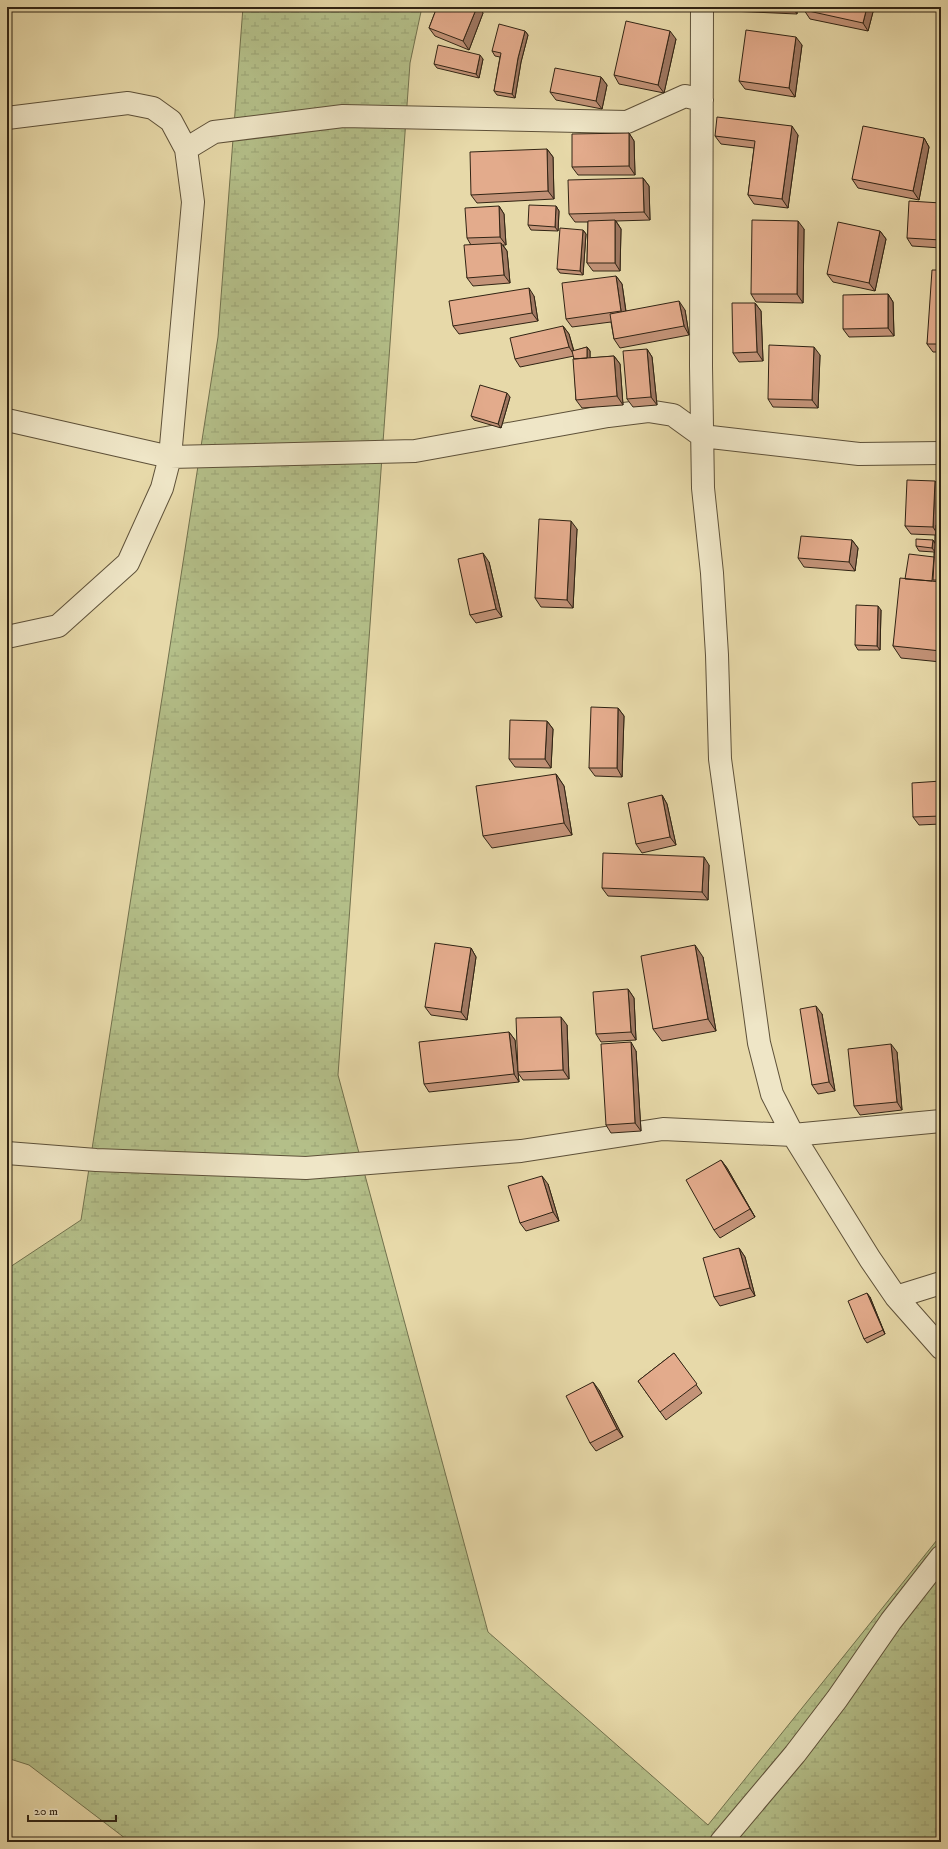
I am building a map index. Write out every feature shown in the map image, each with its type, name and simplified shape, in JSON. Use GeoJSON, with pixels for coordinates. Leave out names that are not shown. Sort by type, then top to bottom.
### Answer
{"type":"FeatureCollection","features":[{"type":"Feature","properties":{"kind":"street"},"geometry":{"type":"LineString","coordinates":[[702,7],[700,366],[704,488],[712,573],[717,655],[720,760],[734,869],[760,1043],[772,1094],[793,1135],[870,1259],[896,1297],[941,1348]]}},
{"type":"Feature","properties":{"kind":"street"},"geometry":{"type":"LineString","coordinates":[[186,150],[214,132],[343,116],[627,122],[685,96],[702,100]]}},
{"type":"Feature","properties":{"kind":"street"},"geometry":{"type":"LineString","coordinates":[[7,118],[128,103],[153,108],[170,121],[186,150],[193,202],[170,457],[162,488],[128,563],[58,626],[7,637]]}},
{"type":"Feature","properties":{"kind":"street"},"geometry":{"type":"LineString","coordinates":[[7,420],[170,457],[414,451],[648,410],[673,416],[702,436],[859,454],[941,454]]}},
{"type":"Feature","properties":{"kind":"street"},"geometry":{"type":"LineString","coordinates":[[7,1153],[96,1160],[306,1168],[521,1151],[663,1129],[793,1135],[941,1121]]}},
{"type":"Feature","properties":{"kind":"street"},"geometry":{"type":"LineString","coordinates":[[896,1297],[941,1283]]}},
{"type":"Feature","properties":{"kind":"street"},"geometry":{"type":"LineString","coordinates":[[721,1842],[814,1729],[837,1699],[890,1621],[941,1557]]}},
{"type":"Feature","properties":{"kind":"green space"},"geometry":{"type":"Polygon","coordinates":[[[243,7],[422,7],[410,63],[338,1075],[488,1632],[708,1825],[941,1535],[941,1842],[130,1842],[29,1765],[7,1758],[7,1269],[81,1220],[218,337],[243,7]]]}},
{"type":"Feature","properties":{"kind":"building"},"geometry":{"type":"Polygon","coordinates":[[[437,7],[477,7],[463,41],[429,28],[437,7]]]}},
{"type":"Feature","properties":{"kind":"building"},"geometry":{"type":"Polygon","coordinates":[[[805,7],[867,7],[863,23],[804,10],[805,7]]]}},
{"type":"Feature","properties":{"kind":"building"},"geometry":{"type":"Polygon","coordinates":[[[626,21],[670,31],[658,85],[614,75],[626,21]]]}},
{"type":"Feature","properties":{"kind":"building"},"geometry":{"type":"Polygon","coordinates":[[[499,24],[525,31],[518,58],[512,94],[494,91],[501,53],[492,51],[499,24]]]}},
{"type":"Feature","properties":{"kind":"building"},"geometry":{"type":"Polygon","coordinates":[[[746,30],[796,37],[789,88],[739,81],[746,30]]]}},
{"type":"Feature","properties":{"kind":"building"},"geometry":{"type":"Polygon","coordinates":[[[438,45],[480,55],[476,74],[434,64],[438,45]]]}},
{"type":"Feature","properties":{"kind":"building"},"geometry":{"type":"Polygon","coordinates":[[[555,68],[601,77],[596,101],[550,92],[555,68]]]}},
{"type":"Feature","properties":{"kind":"building"},"geometry":{"type":"Polygon","coordinates":[[[717,117],[792,126],[782,199],[748,195],[755,141],[715,136],[717,117]]]}},
{"type":"Feature","properties":{"kind":"building"},"geometry":{"type":"Polygon","coordinates":[[[863,126],[924,138],[913,191],[852,179],[863,126]]]}},
{"type":"Feature","properties":{"kind":"building"},"geometry":{"type":"Polygon","coordinates":[[[629,133],[629,166],[572,167],[572,134],[629,133]]]}},
{"type":"Feature","properties":{"kind":"building"},"geometry":{"type":"Polygon","coordinates":[[[547,149],[548,191],[471,195],[470,152],[547,149]]]}},
{"type":"Feature","properties":{"kind":"building"},"geometry":{"type":"Polygon","coordinates":[[[643,178],[644,212],[569,214],[568,180],[643,178]]]}},
{"type":"Feature","properties":{"kind":"building"},"geometry":{"type":"Polygon","coordinates":[[[909,201],[941,203],[941,240],[907,238],[909,201]]]}},
{"type":"Feature","properties":{"kind":"building"},"geometry":{"type":"Polygon","coordinates":[[[529,205],[556,206],[555,227],[528,225],[529,205]]]}},
{"type":"Feature","properties":{"kind":"building"},"geometry":{"type":"Polygon","coordinates":[[[499,206],[500,237],[467,238],[465,208],[499,206]]]}},
{"type":"Feature","properties":{"kind":"building"},"geometry":{"type":"Polygon","coordinates":[[[615,220],[615,263],[587,263],[588,221],[615,220]]]}},
{"type":"Feature","properties":{"kind":"building"},"geometry":{"type":"Polygon","coordinates":[[[752,220],[798,221],[797,294],[751,294],[752,220]]]}},
{"type":"Feature","properties":{"kind":"building"},"geometry":{"type":"Polygon","coordinates":[[[838,222],[880,231],[869,283],[827,274],[838,222]]]}},
{"type":"Feature","properties":{"kind":"building"},"geometry":{"type":"Polygon","coordinates":[[[560,228],[583,230],[580,271],[557,269],[560,228]]]}},
{"type":"Feature","properties":{"kind":"building"},"geometry":{"type":"Polygon","coordinates":[[[501,243],[504,275],[467,278],[464,245],[501,243]]]}},
{"type":"Feature","properties":{"kind":"building"},"geometry":{"type":"Polygon","coordinates":[[[932,270],[941,270],[941,344],[927,344],[932,270]]]}},
{"type":"Feature","properties":{"kind":"building"},"geometry":{"type":"Polygon","coordinates":[[[616,276],[621,311],[566,319],[562,283],[616,276]]]}},
{"type":"Feature","properties":{"kind":"building"},"geometry":{"type":"Polygon","coordinates":[[[529,288],[532,313],[453,326],[449,301],[529,288]]]}},
{"type":"Feature","properties":{"kind":"building"},"geometry":{"type":"Polygon","coordinates":[[[888,294],[888,328],[843,329],[843,295],[888,294]]]}},
{"type":"Feature","properties":{"kind":"building"},"geometry":{"type":"Polygon","coordinates":[[[679,301],[684,326],[614,339],[610,314],[679,301]]]}},
{"type":"Feature","properties":{"kind":"building"},"geometry":{"type":"Polygon","coordinates":[[[732,303],[755,303],[757,352],[733,353],[732,303]]]}},
{"type":"Feature","properties":{"kind":"building"},"geometry":{"type":"Polygon","coordinates":[[[563,326],[569,347],[515,359],[510,338],[563,326]]]}},
{"type":"Feature","properties":{"kind":"building"},"geometry":{"type":"Polygon","coordinates":[[[769,345],[814,347],[812,400],[768,399],[769,345]]]}},
{"type":"Feature","properties":{"kind":"building"},"geometry":{"type":"Polygon","coordinates":[[[587,347],[587,358],[574,359],[572,351],[587,347]]]}},
{"type":"Feature","properties":{"kind":"building"},"geometry":{"type":"Polygon","coordinates":[[[647,349],[651,397],[627,399],[623,351],[647,349]]]}},
{"type":"Feature","properties":{"kind":"building"},"geometry":{"type":"Polygon","coordinates":[[[614,356],[617,396],[576,400],[573,359],[614,356]]]}},
{"type":"Feature","properties":{"kind":"building"},"geometry":{"type":"Polygon","coordinates":[[[480,385],[507,393],[498,424],[471,416],[480,385]]]}},
{"type":"Feature","properties":{"kind":"building"},"geometry":{"type":"Polygon","coordinates":[[[907,480],[935,481],[933,527],[905,526],[907,480]]]}},
{"type":"Feature","properties":{"kind":"building"},"geometry":{"type":"Polygon","coordinates":[[[539,519],[571,521],[567,600],[535,598],[539,519]]]}},
{"type":"Feature","properties":{"kind":"building"},"geometry":{"type":"Polygon","coordinates":[[[936,525],[941,525],[941,580],[933,580],[936,525]]]}},
{"type":"Feature","properties":{"kind":"building"},"geometry":{"type":"Polygon","coordinates":[[[801,536],[852,540],[849,562],[798,558],[801,536]]]}},
{"type":"Feature","properties":{"kind":"building"},"geometry":{"type":"Polygon","coordinates":[[[916,539],[933,540],[932,548],[916,546],[916,539]]]}},
{"type":"Feature","properties":{"kind":"building"},"geometry":{"type":"Polygon","coordinates":[[[483,553],[496,609],[470,615],[458,559],[483,553]]]}},
{"type":"Feature","properties":{"kind":"building"},"geometry":{"type":"Polygon","coordinates":[[[909,554],[934,557],[932,581],[905,579],[909,554]]]}},
{"type":"Feature","properties":{"kind":"building"},"geometry":{"type":"Polygon","coordinates":[[[900,578],[941,582],[941,651],[893,646],[900,578]]]}},
{"type":"Feature","properties":{"kind":"building"},"geometry":{"type":"Polygon","coordinates":[[[856,605],[878,606],[877,646],[855,645],[856,605]]]}},
{"type":"Feature","properties":{"kind":"building"},"geometry":{"type":"Polygon","coordinates":[[[591,707],[618,708],[617,768],[589,768],[591,707]]]}},
{"type":"Feature","properties":{"kind":"building"},"geometry":{"type":"Polygon","coordinates":[[[510,720],[547,721],[545,759],[509,759],[510,720]]]}},
{"type":"Feature","properties":{"kind":"building"},"geometry":{"type":"Polygon","coordinates":[[[556,774],[564,823],[483,836],[476,786],[556,774]]]}},
{"type":"Feature","properties":{"kind":"building"},"geometry":{"type":"Polygon","coordinates":[[[941,781],[941,816],[913,817],[912,783],[941,781]]]}},
{"type":"Feature","properties":{"kind":"building"},"geometry":{"type":"Polygon","coordinates":[[[662,795],[670,837],[636,844],[628,803],[662,795]]]}},
{"type":"Feature","properties":{"kind":"building"},"geometry":{"type":"Polygon","coordinates":[[[603,853],[704,857],[702,892],[602,888],[603,853]]]}},
{"type":"Feature","properties":{"kind":"building"},"geometry":{"type":"Polygon","coordinates":[[[435,943],[471,948],[461,1012],[425,1007],[435,943]]]}},
{"type":"Feature","properties":{"kind":"building"},"geometry":{"type":"Polygon","coordinates":[[[695,945],[708,1019],[653,1029],[641,956],[695,945]]]}},
{"type":"Feature","properties":{"kind":"building"},"geometry":{"type":"Polygon","coordinates":[[[628,989],[631,1032],[596,1034],[593,992],[628,989]]]}},
{"type":"Feature","properties":{"kind":"building"},"geometry":{"type":"Polygon","coordinates":[[[816,1006],[829,1082],[812,1085],[800,1009],[816,1006]]]}},
{"type":"Feature","properties":{"kind":"building"},"geometry":{"type":"Polygon","coordinates":[[[561,1017],[563,1070],[518,1072],[516,1018],[561,1017]]]}},
{"type":"Feature","properties":{"kind":"building"},"geometry":{"type":"Polygon","coordinates":[[[509,1032],[514,1074],[424,1084],[419,1042],[509,1032]]]}},
{"type":"Feature","properties":{"kind":"building"},"geometry":{"type":"Polygon","coordinates":[[[631,1042],[635,1123],[606,1125],[601,1044],[631,1042]]]}},
{"type":"Feature","properties":{"kind":"building"},"geometry":{"type":"Polygon","coordinates":[[[891,1044],[897,1102],[854,1106],[848,1049],[891,1044]]]}},
{"type":"Feature","properties":{"kind":"building"},"geometry":{"type":"Polygon","coordinates":[[[721,1160],[750,1209],[714,1230],[686,1180],[721,1160]]]}},
{"type":"Feature","properties":{"kind":"building"},"geometry":{"type":"Polygon","coordinates":[[[542,1176],[553,1212],[520,1223],[508,1186],[542,1176]]]}},
{"type":"Feature","properties":{"kind":"building"},"geometry":{"type":"Polygon","coordinates":[[[739,1248],[750,1288],[714,1297],[703,1258],[739,1248]]]}},
{"type":"Feature","properties":{"kind":"building"},"geometry":{"type":"Polygon","coordinates":[[[867,1293],[883,1330],[864,1339],[848,1301],[867,1293]]]}},
{"type":"Feature","properties":{"kind":"building"},"geometry":{"type":"Polygon","coordinates":[[[674,1353],[697,1384],[660,1412],[638,1381],[674,1353]]]}},
{"type":"Feature","properties":{"kind":"building"},"geometry":{"type":"Polygon","coordinates":[[[593,1382],[617,1429],[590,1443],[566,1396],[593,1382]]]}}]}
